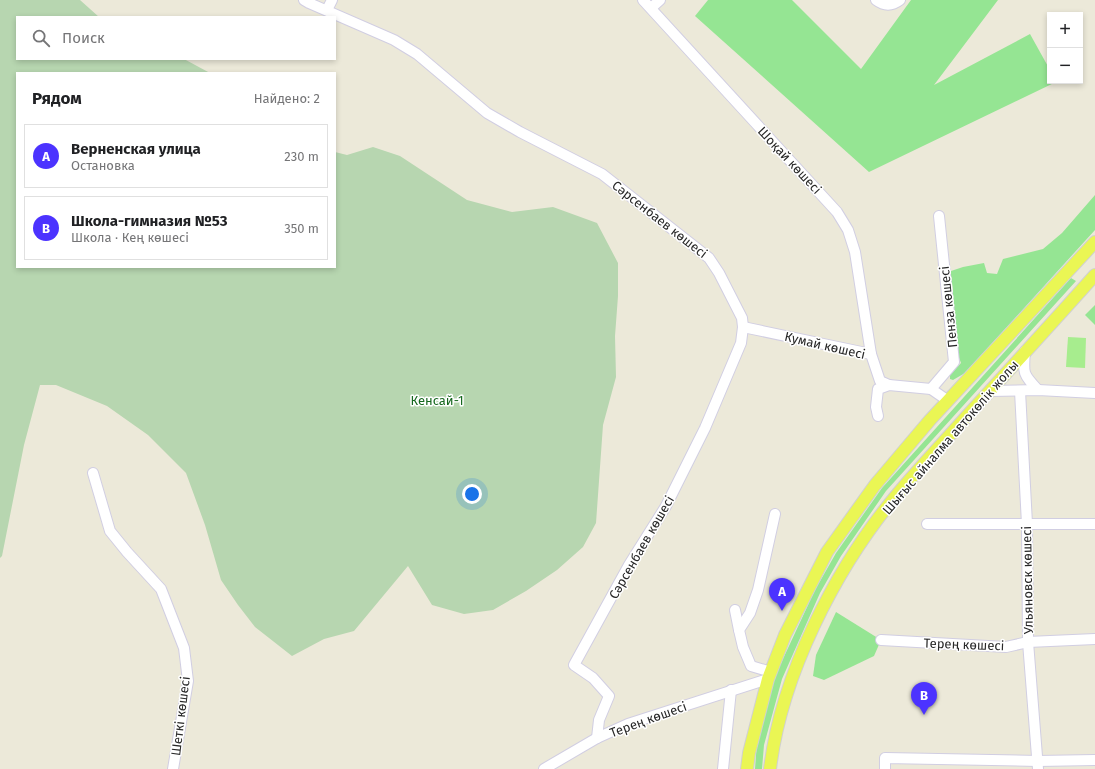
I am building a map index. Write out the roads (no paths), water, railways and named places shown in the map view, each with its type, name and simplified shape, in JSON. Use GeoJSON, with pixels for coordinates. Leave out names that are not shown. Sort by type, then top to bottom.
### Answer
{"type":"FeatureCollection","features":[{"type":"Feature","properties":{"kind":"main road"},"geometry":{"type":"LineString","coordinates":[[747,769],[748,753],[770,676],[785,635],[827,552],[875,485],[947,400],[1095,242]]}},
{"type":"Feature","properties":{"kind":"main road","name":"Шығыс айналма автокөлік жолы"},"geometry":{"type":"LineString","coordinates":[[770,769],[771,757],[787,690],[811,632],[848,561],[894,498],[1095,275]]}},
{"type":"Feature","properties":{"kind":"street","name":"Сәрсенбаев көшесі"},"geometry":{"type":"LineString","coordinates":[[304,0],[394,40],[417,54],[487,113],[520,132],[602,174],[709,258],[719,273],[742,318],[743,327],[741,343],[705,428],[666,506],[629,565],[574,665],[593,678],[609,696],[599,720],[597,738]]}},
{"type":"Feature","properties":{"kind":"street"},"geometry":{"type":"LineString","coordinates":[[327,10],[332,0]]}},
{"type":"Feature","properties":{"kind":"street","name":"Шоқай көшесі"},"geometry":{"type":"LineString","coordinates":[[643,0],[837,212],[848,230],[855,252],[871,354]]}},
{"type":"Feature","properties":{"kind":"street"},"geometry":{"type":"LineString","coordinates":[[651,8],[660,0]]}},
{"type":"Feature","properties":{"kind":"street"},"geometry":{"type":"LineString","coordinates":[[876,0],[882,4],[893,5],[900,0]]}},
{"type":"Feature","properties":{"kind":"street","name":"Пенза көшесі"},"geometry":{"type":"LineString","coordinates":[[930,389],[954,362],[939,216]]}},
{"type":"Feature","properties":{"kind":"street","name":"Кумай көшесі"},"geometry":{"type":"LineString","coordinates":[[743,327],[871,354],[880,381],[889,385]]}},
{"type":"Feature","properties":{"kind":"street"},"geometry":{"type":"LineString","coordinates":[[1025,351],[1023,369],[1025,376],[1038,390]]}},
{"type":"Feature","properties":{"kind":"street"},"geometry":{"type":"LineString","coordinates":[[878,416],[876,406],[878,389],[889,385],[930,389],[947,400]]}},
{"type":"Feature","properties":{"kind":"street"},"geometry":{"type":"LineString","coordinates":[[990,391],[1038,390],[1095,393]]}},
{"type":"Feature","properties":{"kind":"street","name":"Ульяновск көшесі"},"geometry":{"type":"LineString","coordinates":[[1020,391],[1027,524],[1028,642],[1038,765]]}},
{"type":"Feature","properties":{"kind":"street","name":"Шеткі көшесі"},"geometry":{"type":"LineString","coordinates":[[93,473],[110,531],[161,589],[184,648],[188,681],[173,769]]}},
{"type":"Feature","properties":{"kind":"street"},"geometry":{"type":"LineString","coordinates":[[739,630],[750,613],[758,590],[775,514]]}},
{"type":"Feature","properties":{"kind":"street"},"geometry":{"type":"LineString","coordinates":[[927,524],[1095,524]]}},
{"type":"Feature","properties":{"kind":"street"},"geometry":{"type":"LineString","coordinates":[[735,610],[743,648],[751,666],[770,676]]}},
{"type":"Feature","properties":{"kind":"street","name":"Терең көшесі"},"geometry":{"type":"LineString","coordinates":[[881,640],[1006,647],[1028,642],[1095,639]]}},
{"type":"Feature","properties":{"kind":"street","name":"Терең көшесі"},"geometry":{"type":"LineString","coordinates":[[544,769],[597,738],[628,724],[770,676]]}},
{"type":"Feature","properties":{"kind":"street"},"geometry":{"type":"LineString","coordinates":[[723,769],[730,690]]}},
{"type":"Feature","properties":{"kind":"street"},"geometry":{"type":"LineString","coordinates":[[885,769],[885,758],[1038,765],[1095,760]]}},
{"type":"Feature","properties":{"kind":"place","name":"Верненская улица"},"geometry":{"type":"Point","coordinates":[782,611]}},
{"type":"Feature","properties":{"kind":"place","name":"Школа-гимназия №53"},"geometry":{"type":"Point","coordinates":[924,715]}},
{"type":"Feature","properties":{"kind":"park label","name":"Кенсай-1"},"geometry":{"type":"Point","coordinates":[437,400]}}]}
